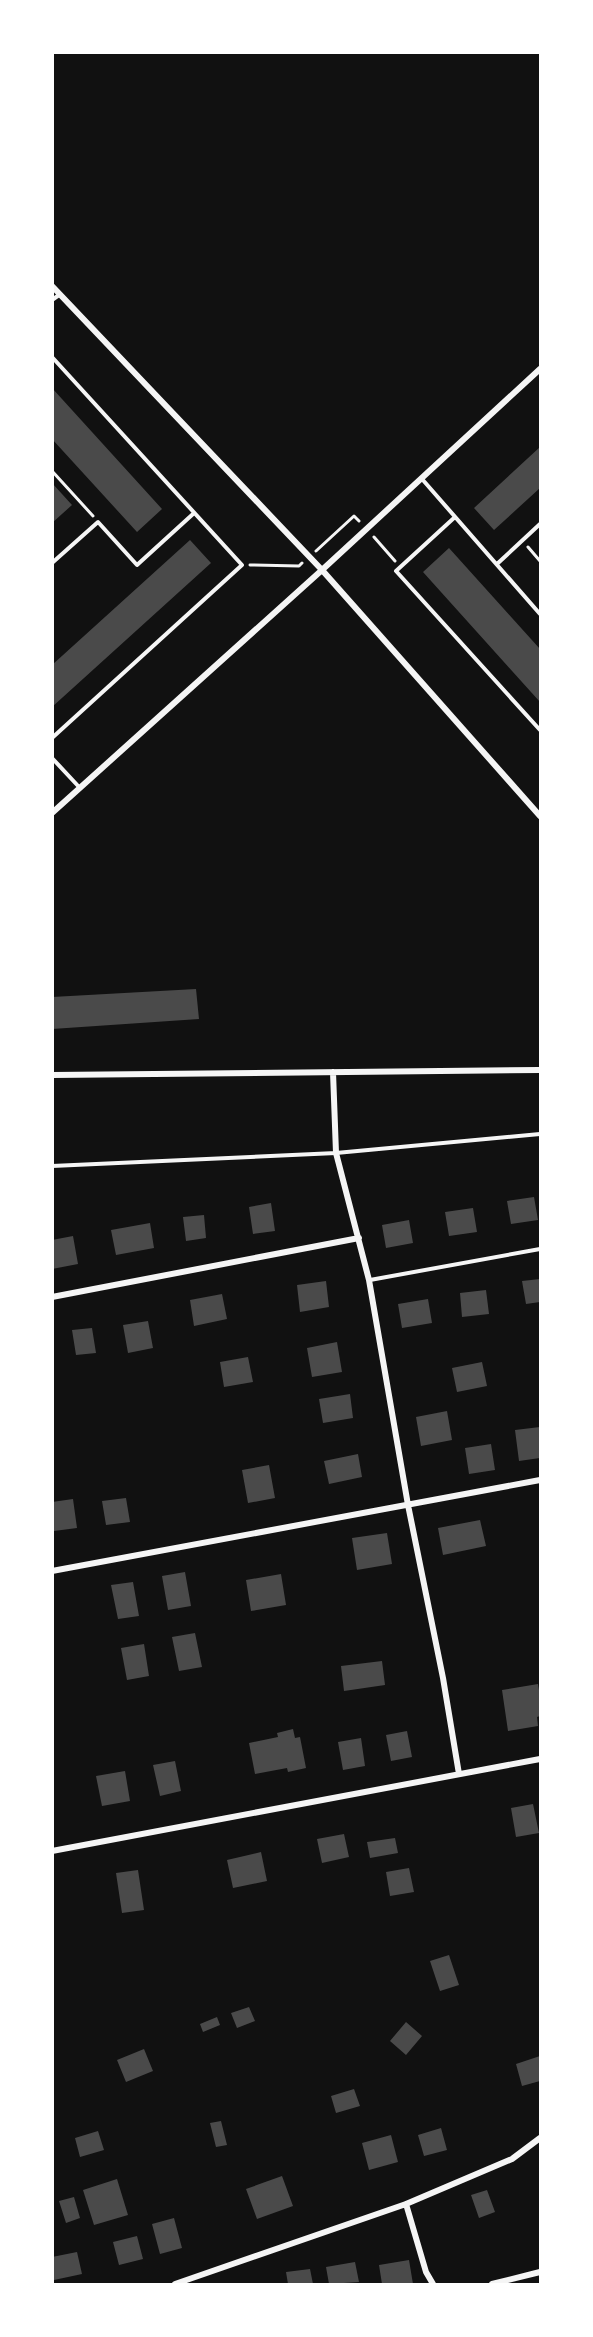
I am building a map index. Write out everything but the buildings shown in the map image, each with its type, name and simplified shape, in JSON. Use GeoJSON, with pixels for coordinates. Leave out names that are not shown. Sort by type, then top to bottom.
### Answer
{"type":"FeatureCollection","features":[{"type":"Feature","properties":{"kind":"street"},"geometry":{"type":"LineString","coordinates":[[52,286],[322,570],[540,816]]}},
{"type":"Feature","properties":{"kind":"street"},"geometry":{"type":"LineString","coordinates":[[52,813],[322,570],[540,369]]}},
{"type":"Feature","properties":{"kind":"street"},"geometry":{"type":"LineString","coordinates":[[52,1075],[540,1070]]}},
{"type":"Feature","properties":{"kind":"street"},"geometry":{"type":"LineString","coordinates":[[333,1072],[336,1153],[369,1280],[408,1505],[443,1678],[459,1774]]}},
{"type":"Feature","properties":{"kind":"street"},"geometry":{"type":"LineString","coordinates":[[52,1296],[359,1238]]}},
{"type":"Feature","properties":{"kind":"street"},"geometry":{"type":"LineString","coordinates":[[52,1571],[540,1480]]}},
{"type":"Feature","properties":{"kind":"street"},"geometry":{"type":"LineString","coordinates":[[52,1851],[540,1759]]}},
{"type":"Feature","properties":{"kind":"street"},"geometry":{"type":"LineString","coordinates":[[175,2284],[406,2204],[512,2160],[540,2138]]}},
{"type":"Feature","properties":{"kind":"street"},"geometry":{"type":"LineString","coordinates":[[406,2204],[426,2272],[433,2284]]}},
{"type":"Feature","properties":{"kind":"street"},"geometry":{"type":"LineString","coordinates":[[492,2284],[540,2272]]}},
{"type":"Feature","properties":{"kind":"lane"},"geometry":{"type":"LineString","coordinates":[[52,300],[60,294]]}},
{"type":"Feature","properties":{"kind":"lane"},"geometry":{"type":"LineString","coordinates":[[52,357],[242,565],[52,738]]}},
{"type":"Feature","properties":{"kind":"lane"},"geometry":{"type":"LineString","coordinates":[[422,479],[540,614]]}},
{"type":"Feature","properties":{"kind":"lane"},"geometry":{"type":"LineString","coordinates":[[52,563],[98,522],[137,565],[194,514]]}},
{"type":"Feature","properties":{"kind":"lane"},"geometry":{"type":"LineString","coordinates":[[455,517],[396,572],[540,730]]}},
{"type":"Feature","properties":{"kind":"lane"},"geometry":{"type":"LineString","coordinates":[[497,564],[540,524]]}},
{"type":"Feature","properties":{"kind":"lane"},"geometry":{"type":"LineString","coordinates":[[52,758],[80,788]]}},
{"type":"Feature","properties":{"kind":"lane"},"geometry":{"type":"LineString","coordinates":[[52,1166],[336,1153],[540,1134]]}},
{"type":"Feature","properties":{"kind":"lane"},"geometry":{"type":"LineString","coordinates":[[369,1280],[540,1249]]}},
{"type":"Feature","properties":{"kind":"path"},"geometry":{"type":"LineString","coordinates":[[52,471],[98,522]]}},
{"type":"Feature","properties":{"kind":"path"},"geometry":{"type":"LineString","coordinates":[[522,541],[540,561]]}}]}
